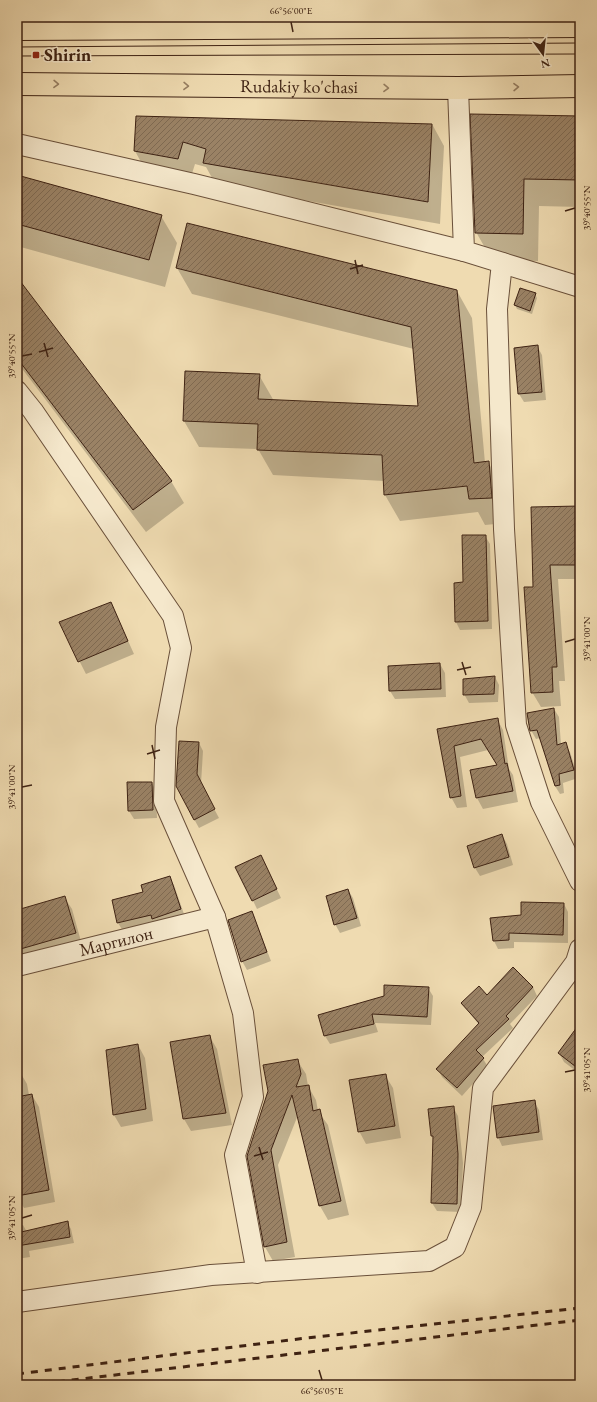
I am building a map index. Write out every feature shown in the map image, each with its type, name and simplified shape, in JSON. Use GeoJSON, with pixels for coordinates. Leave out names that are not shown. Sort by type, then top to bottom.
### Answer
{"type":"FeatureCollection","features":[{"type":"Feature","properties":{"kind":"main road"},"geometry":{"type":"LineString","coordinates":[[17,29],[410,22],[580,26]]}},
{"type":"Feature","properties":{"kind":"main road","name":"Rudakiy ko'chasi"},"geometry":{"type":"LineString","coordinates":[[17,84],[458,88],[580,86]]}},
{"type":"Feature","properties":{"kind":"street"},"geometry":{"type":"LineString","coordinates":[[458,88],[464,252]]}},
{"type":"Feature","properties":{"kind":"street"},"geometry":{"type":"LineString","coordinates":[[17,144],[194,184],[464,252],[580,287]]}},
{"type":"Feature","properties":{"kind":"street"},"geometry":{"type":"LineString","coordinates":[[502,263],[497,309],[504,529],[516,725],[541,802],[580,881]]}},
{"type":"Feature","properties":{"kind":"street"},"geometry":{"type":"LineString","coordinates":[[17,391],[25,414],[174,616],[181,648],[166,728],[164,801],[215,917],[243,1013],[253,1097],[235,1155],[257,1273]]}},
{"type":"Feature","properties":{"kind":"street","name":"Маргилон"},"geometry":{"type":"LineString","coordinates":[[17,966],[215,917]]}},
{"type":"Feature","properties":{"kind":"street"},"geometry":{"type":"LineString","coordinates":[[17,1302],[210,1274],[257,1273],[429,1261],[455,1247],[471,1207],[483,1088],[579,958]]}},
{"type":"Feature","properties":{"kind":"building"},"geometry":{"type":"Polygon","coordinates":[[[470,114],[580,116],[580,180],[524,179],[523,234],[475,233],[470,114]]]}},
{"type":"Feature","properties":{"kind":"building"},"geometry":{"type":"Polygon","coordinates":[[[136,116],[432,124],[428,202],[203,163],[206,149],[183,142],[178,159],[134,151],[136,116]]]}},
{"type":"Feature","properties":{"kind":"building"},"geometry":{"type":"Polygon","coordinates":[[[17,175],[162,215],[149,260],[17,224],[17,175]]]}},
{"type":"Feature","properties":{"kind":"building"},"geometry":{"type":"Polygon","coordinates":[[[187,223],[457,290],[474,463],[489,461],[492,498],[469,499],[467,486],[384,495],[382,455],[257,450],[258,424],[183,421],[185,371],[260,374],[258,399],[418,406],[411,327],[176,268],[187,223]]]}},
{"type":"Feature","properties":{"kind":"building"},"geometry":{"type":"Polygon","coordinates":[[[17,277],[172,481],[133,510],[17,358],[17,277]]]}},
{"type":"Feature","properties":{"kind":"building"},"geometry":{"type":"Polygon","coordinates":[[[520,288],[536,293],[530,311],[514,305],[520,288]]]}},
{"type":"Feature","properties":{"kind":"building"},"geometry":{"type":"Polygon","coordinates":[[[538,345],[542,392],[518,394],[514,348],[538,345]]]}},
{"type":"Feature","properties":{"kind":"building"},"geometry":{"type":"Polygon","coordinates":[[[580,506],[580,565],[550,565],[557,667],[552,667],[553,692],[531,693],[524,587],[533,587],[531,507],[580,506]]]}},
{"type":"Feature","properties":{"kind":"building"},"geometry":{"type":"Polygon","coordinates":[[[462,535],[486,535],[488,621],[455,622],[454,583],[463,582],[462,535]]]}},
{"type":"Feature","properties":{"kind":"building"},"geometry":{"type":"Polygon","coordinates":[[[111,602],[128,641],[78,662],[59,622],[111,602]]]}},
{"type":"Feature","properties":{"kind":"building"},"geometry":{"type":"Polygon","coordinates":[[[440,663],[441,689],[389,691],[388,666],[440,663]]]}},
{"type":"Feature","properties":{"kind":"building"},"geometry":{"type":"Polygon","coordinates":[[[495,676],[494,694],[463,695],[463,679],[495,676]]]}},
{"type":"Feature","properties":{"kind":"building"},"geometry":{"type":"Polygon","coordinates":[[[554,708],[557,745],[566,742],[574,770],[559,774],[560,785],[555,786],[537,730],[530,731],[527,713],[554,708]]]}},
{"type":"Feature","properties":{"kind":"building"},"geometry":{"type":"Polygon","coordinates":[[[498,718],[505,764],[507,763],[513,791],[476,798],[470,770],[497,765],[481,739],[454,746],[461,796],[450,798],[437,729],[498,718]]]}},
{"type":"Feature","properties":{"kind":"building"},"geometry":{"type":"Polygon","coordinates":[[[179,741],[199,742],[197,774],[215,809],[194,820],[176,786],[179,741]]]}},
{"type":"Feature","properties":{"kind":"building"},"geometry":{"type":"Polygon","coordinates":[[[127,782],[152,782],[153,810],[128,811],[127,782]]]}},
{"type":"Feature","properties":{"kind":"building"},"geometry":{"type":"Polygon","coordinates":[[[502,834],[509,857],[474,868],[467,846],[502,834]]]}},
{"type":"Feature","properties":{"kind":"building"},"geometry":{"type":"Polygon","coordinates":[[[261,855],[277,889],[252,901],[235,867],[261,855]]]}},
{"type":"Feature","properties":{"kind":"building"},"geometry":{"type":"Polygon","coordinates":[[[170,876],[181,909],[152,919],[151,915],[117,923],[112,900],[143,892],[141,885],[170,876]]]}},
{"type":"Feature","properties":{"kind":"building"},"geometry":{"type":"Polygon","coordinates":[[[348,889],[357,918],[334,925],[326,896],[348,889]]]}},
{"type":"Feature","properties":{"kind":"building"},"geometry":{"type":"Polygon","coordinates":[[[65,896],[76,933],[17,950],[17,910],[65,896]]]}},
{"type":"Feature","properties":{"kind":"building"},"geometry":{"type":"Polygon","coordinates":[[[521,902],[564,903],[563,935],[509,933],[509,940],[493,941],[490,918],[521,915],[521,902]]]}},
{"type":"Feature","properties":{"kind":"building"},"geometry":{"type":"Polygon","coordinates":[[[252,911],[267,952],[241,962],[228,920],[252,911]]]}},
{"type":"Feature","properties":{"kind":"building"},"geometry":{"type":"Polygon","coordinates":[[[513,967],[533,987],[506,1016],[509,1019],[476,1050],[484,1058],[457,1088],[436,1069],[479,1023],[461,1003],[479,986],[487,995],[513,967]]]}},
{"type":"Feature","properties":{"kind":"building"},"geometry":{"type":"Polygon","coordinates":[[[384,985],[429,987],[427,1017],[372,1014],[374,1024],[324,1036],[318,1015],[384,996],[384,985]]]}},
{"type":"Feature","properties":{"kind":"building"},"geometry":{"type":"Polygon","coordinates":[[[580,1023],[580,1070],[558,1053],[580,1023]]]}},
{"type":"Feature","properties":{"kind":"building"},"geometry":{"type":"Polygon","coordinates":[[[210,1035],[226,1113],[183,1119],[170,1042],[210,1035]]]}},
{"type":"Feature","properties":{"kind":"building"},"geometry":{"type":"Polygon","coordinates":[[[138,1044],[146,1109],[113,1115],[106,1050],[138,1044]]]}},
{"type":"Feature","properties":{"kind":"building"},"geometry":{"type":"Polygon","coordinates":[[[298,1059],[301,1074],[296,1087],[309,1085],[313,1111],[320,1109],[341,1201],[319,1206],[292,1095],[271,1150],[287,1242],[264,1247],[247,1156],[268,1091],[263,1065],[298,1059]]]}},
{"type":"Feature","properties":{"kind":"building"},"geometry":{"type":"Polygon","coordinates":[[[386,1074],[395,1126],[358,1132],[349,1080],[386,1074]]]}},
{"type":"Feature","properties":{"kind":"building"},"geometry":{"type":"Polygon","coordinates":[[[32,1094],[49,1190],[17,1196],[17,1097],[32,1094]]]}},
{"type":"Feature","properties":{"kind":"building"},"geometry":{"type":"Polygon","coordinates":[[[535,1100],[539,1132],[497,1138],[493,1106],[535,1100]]]}},
{"type":"Feature","properties":{"kind":"building"},"geometry":{"type":"Polygon","coordinates":[[[454,1106],[458,1154],[457,1204],[431,1203],[433,1136],[431,1136],[428,1109],[454,1106]]]}},
{"type":"Feature","properties":{"kind":"building"},"geometry":{"type":"Polygon","coordinates":[[[68,1221],[70,1237],[17,1246],[17,1233],[68,1221]]]}},
{"type":"Feature","properties":{"kind":"tram line"},"geometry":{"type":"LineString","coordinates":[[17,47],[580,43]]}},
{"type":"Feature","properties":{"kind":"tram line"},"geometry":{"type":"LineString","coordinates":[[17,56],[580,54]]}},
{"type":"Feature","properties":{"kind":"railway"},"geometry":{"type":"LineString","coordinates":[[17,1374],[306,1338],[580,1308]]}},
{"type":"Feature","properties":{"kind":"railway"},"geometry":{"type":"LineString","coordinates":[[30,1385],[580,1320]]}},
{"type":"Feature","properties":{"kind":"place","name":"Shirin"},"geometry":{"type":"Point","coordinates":[36,55]}}]}
